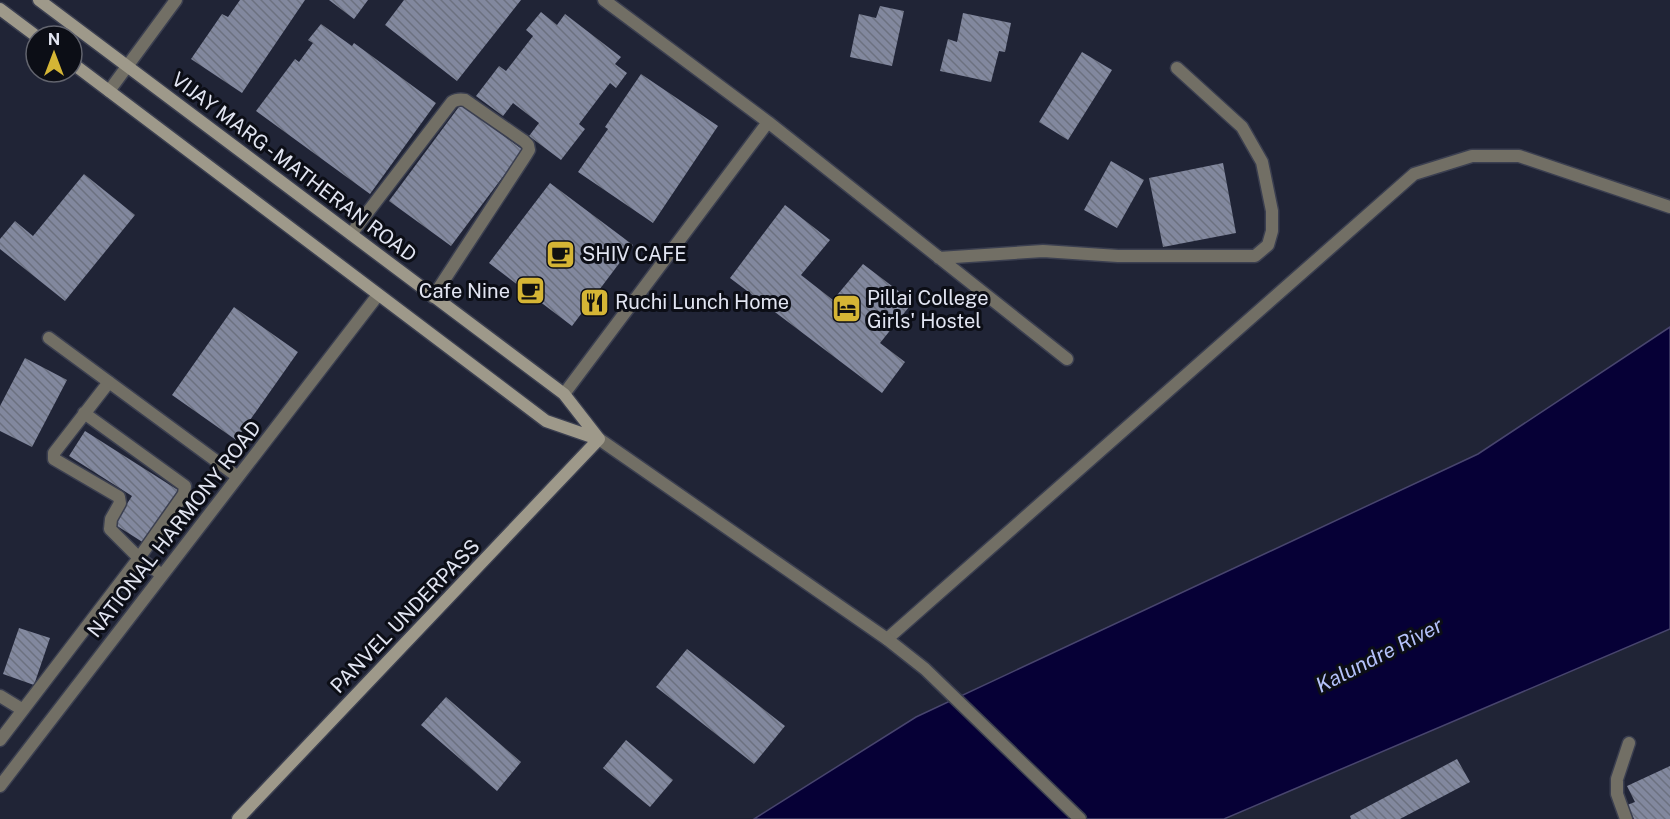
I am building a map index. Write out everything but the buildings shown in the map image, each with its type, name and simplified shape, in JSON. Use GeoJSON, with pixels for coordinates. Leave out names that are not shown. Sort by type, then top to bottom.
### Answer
{"type":"FeatureCollection","features":[{"type":"Feature","properties":{"kind":"main road","name":"VIJAY MARG - MATHERAN ROAD"},"geometry":{"type":"LineString","coordinates":[[39,0],[564,394],[599,439]]}},
{"type":"Feature","properties":{"kind":"main road"},"geometry":{"type":"LineString","coordinates":[[0,9],[24,27]]}},
{"type":"Feature","properties":{"kind":"main road"},"geometry":{"type":"LineString","coordinates":[[84,72],[546,421],[599,439]]}},
{"type":"Feature","properties":{"kind":"main road","name":"PANVEL UNDERPASS"},"geometry":{"type":"LineString","coordinates":[[238,819],[599,439]]}},
{"type":"Feature","properties":{"kind":"street"},"geometry":{"type":"LineString","coordinates":[[109,91],[176,0]]}},
{"type":"Feature","properties":{"kind":"street"},"geometry":{"type":"LineString","coordinates":[[604,0],[768,122],[1067,359]]}},
{"type":"Feature","properties":{"kind":"street"},"geometry":{"type":"LineString","coordinates":[[939,258],[1043,251],[1118,256],[1255,256],[1268,245],[1272,231],[1272,211],[1262,162],[1242,127],[1177,68]]}},
{"type":"Feature","properties":{"kind":"street"},"geometry":{"type":"LineString","coordinates":[[351,234],[452,102],[465,100],[524,141],[529,150],[433,297]]}},
{"type":"Feature","properties":{"kind":"street"},"geometry":{"type":"LineString","coordinates":[[564,394],[768,122]]}},
{"type":"Feature","properties":{"kind":"street"},"geometry":{"type":"LineString","coordinates":[[887,639],[1414,174],[1472,156],[1520,156],[1670,207]]}},
{"type":"Feature","properties":{"kind":"street","name":"NATIONAL HARMONY ROAD"},"geometry":{"type":"LineString","coordinates":[[0,786],[378,295]]}},
{"type":"Feature","properties":{"kind":"street"},"geometry":{"type":"LineString","coordinates":[[49,338],[238,477]]}},
{"type":"Feature","properties":{"kind":"street"},"geometry":{"type":"LineString","coordinates":[[109,382],[54,453],[54,459],[119,497],[120,503],[111,519],[110,529],[139,558],[162,575]]}},
{"type":"Feature","properties":{"kind":"street"},"geometry":{"type":"LineString","coordinates":[[0,741],[139,558],[184,494],[185,486],[84,413]]}},
{"type":"Feature","properties":{"kind":"street"},"geometry":{"type":"LineString","coordinates":[[599,439],[887,639],[925,669],[1080,819]]}},
{"type":"Feature","properties":{"kind":"street"},"geometry":{"type":"LineString","coordinates":[[0,696],[23,711]]}},
{"type":"Feature","properties":{"kind":"street"},"geometry":{"type":"LineString","coordinates":[[1626,819],[1617,794],[1617,779],[1629,743]]}},
{"type":"Feature","properties":{"kind":"water","name":"Kalundre River"},"geometry":{"type":"Polygon","coordinates":[[[1670,327],[1670,629],[1224,819],[754,819],[916,717],[1478,454],[1670,327]]]}},
{"type":"Feature","properties":{"kind":"place","name":"SHIV CAFE"},"geometry":{"type":"Point","coordinates":[561,254]}},
{"type":"Feature","properties":{"kind":"place","name":"Cafe Nine"},"geometry":{"type":"Point","coordinates":[531,291]}},
{"type":"Feature","properties":{"kind":"place","name":"Ruchi Lunch Home"},"geometry":{"type":"Point","coordinates":[594,302]}},
{"type":"Feature","properties":{"kind":"place","name":"Pillai College Girls' Hostel"},"geometry":{"type":"Point","coordinates":[846,309]}}]}
